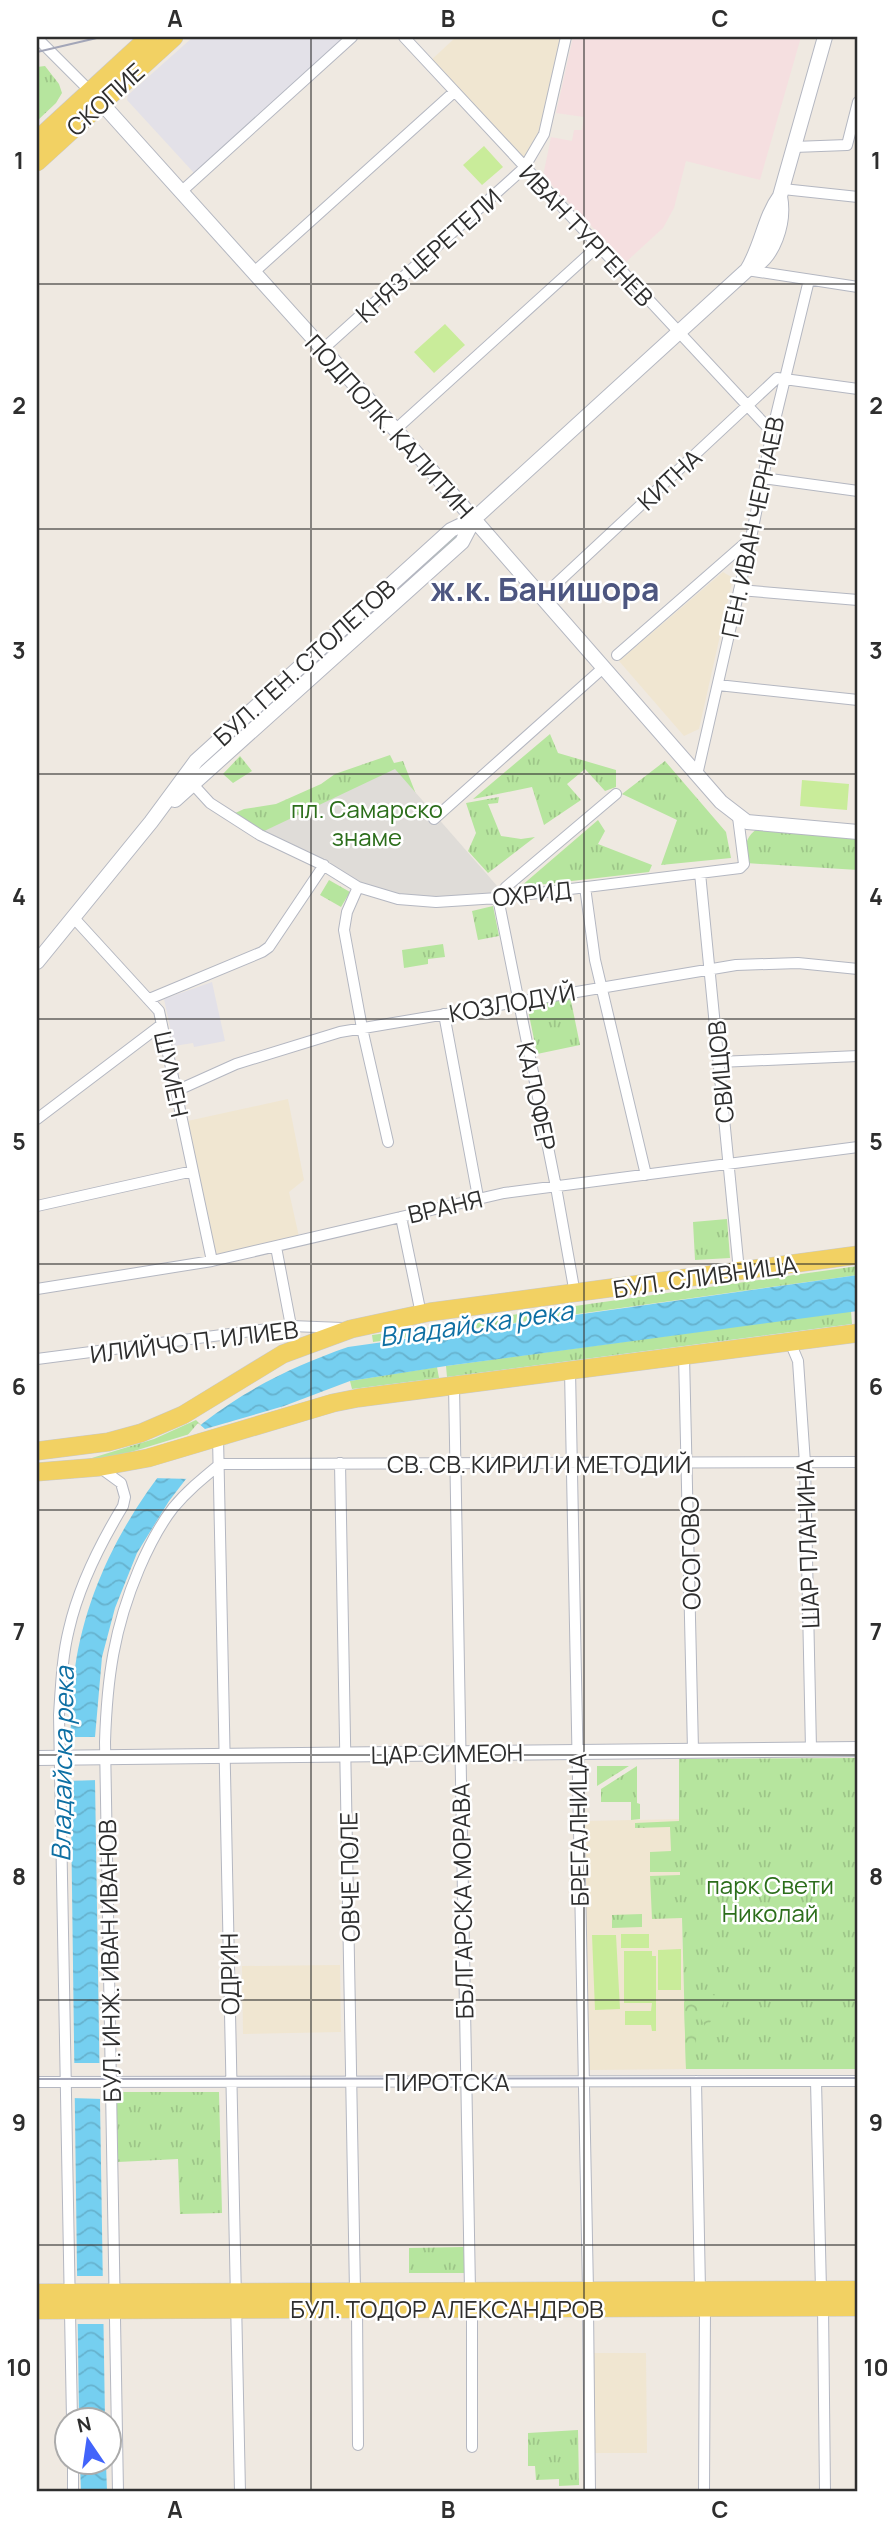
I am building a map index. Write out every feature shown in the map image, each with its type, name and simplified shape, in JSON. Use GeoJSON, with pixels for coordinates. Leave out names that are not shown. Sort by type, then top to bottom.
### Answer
{"type":"FeatureCollection","features":[{"type":"Feature","properties":{"kind":"main road","name":"СКОПИЕ"},"geometry":{"type":"LineString","coordinates":[[37,162],[149,37]]}},
{"type":"Feature","properties":{"kind":"main road","name":"СКОПИЕ"},"geometry":{"type":"LineString","coordinates":[[37,140],[174,37]]}},
{"type":"Feature","properties":{"kind":"main road","name":"БУЛ. СЛИВНИЦА"},"geometry":{"type":"LineString","coordinates":[[37,1451],[108,1442],[165,1423],[283,1354],[351,1328],[421,1314],[858,1255]]}},
{"type":"Feature","properties":{"kind":"main road"},"geometry":{"type":"LineString","coordinates":[[37,1472],[99,1467],[167,1453],[333,1403],[858,1333]]}},
{"type":"Feature","properties":{"kind":"main road","name":"БУЛ. ТОДОР АЛЕКСАНДРОВ"},"geometry":{"type":"LineString","coordinates":[[37,2310],[70,2302],[822,2298],[858,2290]]}},
{"type":"Feature","properties":{"kind":"main road","name":"БУЛ. ТОДОР АЛЕКСАНДРОВ"},"geometry":{"type":"LineString","coordinates":[[37,2293],[70,2302]]}},
{"type":"Feature","properties":{"kind":"main road","name":"БУЛ. ТОДОР АЛЕКСАНДРОВ"},"geometry":{"type":"LineString","coordinates":[[822,2298],[858,2307]]}},
{"type":"Feature","properties":{"kind":"street"},"geometry":{"type":"LineString","coordinates":[[182,191],[352,37]]}},
{"type":"Feature","properties":{"kind":"street","name":"ИВАН ТУРГЕНЕВ"},"geometry":{"type":"LineString","coordinates":[[404,37],[772,432]]}},
{"type":"Feature","properties":{"kind":"street","name":"КНЯЗ ЦЕРЕТЕЛИ"},"geometry":{"type":"LineString","coordinates":[[323,350],[524,168],[544,134],[566,37]]}},
{"type":"Feature","properties":{"kind":"street","name":"БУЛ. ГЕН. СТОЛЕТОВ"},"geometry":{"type":"LineString","coordinates":[[37,962],[188,780],[462,542],[474,519],[747,270],[759,265],[766,258],[773,244],[782,208],[782,192],[825,37]]}},
{"type":"Feature","properties":{"kind":"street","name":"ПОДПОЛК. КАЛИТИН"},"geometry":{"type":"LineString","coordinates":[[37,38],[96,97],[182,191],[697,775],[738,817]]}},
{"type":"Feature","properties":{"kind":"street"},"geometry":{"type":"LineString","coordinates":[[253,273],[454,92]]}},
{"type":"Feature","properties":{"kind":"street"},"geometry":{"type":"LineString","coordinates":[[794,147],[847,145],[858,106]]}},
{"type":"Feature","properties":{"kind":"street"},"geometry":{"type":"LineString","coordinates":[[782,192],[858,197]]}},
{"type":"Feature","properties":{"kind":"street"},"geometry":{"type":"LineString","coordinates":[[395,430],[598,246]]}},
{"type":"Feature","properties":{"kind":"street"},"geometry":{"type":"LineString","coordinates":[[747,270],[858,287]]}},
{"type":"Feature","properties":{"kind":"street","name":"ГЕН. ИВАН ЧЕРНАЕВ"},"geometry":{"type":"LineString","coordinates":[[697,775],[751,538],[772,432],[809,280]]}},
{"type":"Feature","properties":{"kind":"street","name":"КИТНА"},"geometry":{"type":"LineString","coordinates":[[555,586],[778,378],[785,379]]}},
{"type":"Feature","properties":{"kind":"street"},"geometry":{"type":"LineString","coordinates":[[785,379],[858,389]]}},
{"type":"Feature","properties":{"kind":"street"},"geometry":{"type":"LineString","coordinates":[[763,478],[858,491]]}},
{"type":"Feature","properties":{"kind":"street"},"geometry":{"type":"LineString","coordinates":[[617,655],[751,538]]}},
{"type":"Feature","properties":{"kind":"street"},"geometry":{"type":"LineString","coordinates":[[739,590],[858,600]]}},
{"type":"Feature","properties":{"kind":"street"},"geometry":{"type":"LineString","coordinates":[[433,819],[603,667]]}},
{"type":"Feature","properties":{"kind":"street"},"geometry":{"type":"LineString","coordinates":[[718,685],[858,700]]}},
{"type":"Feature","properties":{"kind":"street","name":"ОХРИД"},"geometry":{"type":"LineString","coordinates":[[188,780],[211,803],[260,835],[324,865],[358,887],[398,900],[436,902],[498,898],[744,867],[738,817]]}},
{"type":"Feature","properties":{"kind":"street"},"geometry":{"type":"LineString","coordinates":[[498,898],[506,887],[616,794]]}},
{"type":"Feature","properties":{"kind":"street"},"geometry":{"type":"LineString","coordinates":[[738,817],[747,822],[769,826],[858,832]]}},
{"type":"Feature","properties":{"kind":"street"},"geometry":{"type":"LineString","coordinates":[[149,999],[269,947],[324,865]]}},
{"type":"Feature","properties":{"kind":"street","name":"СВИЩОВ"},"geometry":{"type":"LineString","coordinates":[[700,873],[740,1271]]}},
{"type":"Feature","properties":{"kind":"street"},"geometry":{"type":"LineString","coordinates":[[358,887],[347,912],[344,930],[362,1028],[388,1142]]}},
{"type":"Feature","properties":{"kind":"street"},"geometry":{"type":"LineString","coordinates":[[586,887],[601,987],[646,1175]]}},
{"type":"Feature","properties":{"kind":"street","name":"КАЛОФЕР"},"geometry":{"type":"LineString","coordinates":[[498,898],[575,1294]]}},
{"type":"Feature","properties":{"kind":"street","name":"ШУМЕН"},"geometry":{"type":"LineString","coordinates":[[73,917],[159,1011],[212,1261]]}},
{"type":"Feature","properties":{"kind":"street","name":"КОЗЛОДУЙ"},"geometry":{"type":"LineString","coordinates":[[176,1091],[258,1057],[362,1028],[711,968],[766,963],[858,969]]}},
{"type":"Feature","properties":{"kind":"street"},"geometry":{"type":"LineString","coordinates":[[444,1014],[478,1197]]}},
{"type":"Feature","properties":{"kind":"street"},"geometry":{"type":"LineString","coordinates":[[37,1119],[161,1025]]}},
{"type":"Feature","properties":{"kind":"street"},"geometry":{"type":"LineString","coordinates":[[719,1062],[858,1056]]}},
{"type":"Feature","properties":{"kind":"street","name":"ВРАНЯ"},"geometry":{"type":"LineString","coordinates":[[37,1289],[212,1261],[478,1197],[858,1147]]}},
{"type":"Feature","properties":{"kind":"street"},"geometry":{"type":"LineString","coordinates":[[37,1206],[193,1171]]}},
{"type":"Feature","properties":{"kind":"street"},"geometry":{"type":"LineString","coordinates":[[401,1217],[421,1314]]}},
{"type":"Feature","properties":{"kind":"street"},"geometry":{"type":"LineString","coordinates":[[276,1247],[291,1326]]}},
{"type":"Feature","properties":{"kind":"street","name":"ИЛИЙЧО П. ИЛИЕВ"},"geometry":{"type":"LineString","coordinates":[[37,1359],[291,1326],[351,1328]]}},
{"type":"Feature","properties":{"kind":"street","name":"ШАР ПЛАНИНА"},"geometry":{"type":"LineString","coordinates":[[790,1342],[798,1361],[805,1462],[811,1749]]}},
{"type":"Feature","properties":{"kind":"street","name":"ОСОГОВО"},"geometry":{"type":"LineString","coordinates":[[684,1355],[693,1750]]}},
{"type":"Feature","properties":{"kind":"street","name":"БРЕГАЛНИЦА"},"geometry":{"type":"LineString","coordinates":[[570,1370],[590,2492]]}},
{"type":"Feature","properties":{"kind":"street","name":"БЪЛГАРСКА МОРАВА"},"geometry":{"type":"LineString","coordinates":[[454,1385],[472,2447]]}},
{"type":"Feature","properties":{"kind":"street","name":"ОДРИН"},"geometry":{"type":"LineString","coordinates":[[218,1437],[240,2492]]}},
{"type":"Feature","properties":{"kind":"street","name":"СВ. СВ. КИРИЛ И МЕТОДИЙ"},"geometry":{"type":"LineString","coordinates":[[220,1460],[340,1463],[858,1462]]}},
{"type":"Feature","properties":{"kind":"street","name":"БУЛ. ИНЖ. ИВАН ИВАНОВ"},"geometry":{"type":"LineString","coordinates":[[118,2492],[102,1757],[109,1673],[115,1637],[126,1600],[145,1555],[171,1511],[220,1460]]}},
{"type":"Feature","properties":{"kind":"street","name":"ОВЧЕ ПОЛЕ"},"geometry":{"type":"LineString","coordinates":[[340,1463],[358,2445]]}},
{"type":"Feature","properties":{"kind":"street","name":"БУЛ. ИНЖ. ИВАН ИВАНОВ"},"geometry":{"type":"LineString","coordinates":[[72,2406],[61,1695],[69,1629],[88,1572],[123,1506],[125,1497],[121,1483],[99,1467]]}},
{"type":"Feature","properties":{"kind":"street","name":"ЦАР СИМЕОН"},"geometry":{"type":"LineString","coordinates":[[37,1758],[858,1749]]}},
{"type":"Feature","properties":{"kind":"street"},"geometry":{"type":"LineString","coordinates":[[696,2081],[703,2299],[704,2492]]}},
{"type":"Feature","properties":{"kind":"street"},"geometry":{"type":"LineString","coordinates":[[816,2081],[825,2492]]}},
{"type":"Feature","properties":{"kind":"street","name":"ПИРОТСКА"},"geometry":{"type":"LineString","coordinates":[[37,2082],[858,2081]]}},
{"type":"Feature","properties":{"kind":"shaded area"},"geometry":{"type":"Polygon","coordinates":[[[193,37],[345,37],[194,173],[127,100],[128,95],[193,37]]]}},
{"type":"Feature","properties":{"kind":"shaded area"},"geometry":{"type":"Polygon","coordinates":[[[456,37],[566,37],[548,120],[524,168],[428,63],[456,37]]]}},
{"type":"Feature","properties":{"kind":"shaded area"},"geometry":{"type":"Polygon","coordinates":[[[573,37],[801,37],[760,180],[686,161],[674,208],[663,228],[626,262],[543,176],[551,137],[572,141],[574,130],[582,130],[584,117],[556,113],[573,37]]]}},
{"type":"Feature","properties":{"kind":"shaded area"},"geometry":{"type":"Polygon","coordinates":[[[723,572],[733,578],[699,729],[684,736],[619,661],[723,572]]]}},
{"type":"Feature","properties":{"kind":"shaded area","name":"пл. Самарско знаме"},"geometry":{"type":"Polygon","coordinates":[[[395,769],[505,895],[428,907],[357,885],[260,833],[395,769]]]}},
{"type":"Feature","properties":{"kind":"shaded area"},"geometry":{"type":"Polygon","coordinates":[[[212,982],[225,1041],[194,1047],[193,1043],[174,1046],[164,999],[212,982]]]}},
{"type":"Feature","properties":{"kind":"shaded area"},"geometry":{"type":"Polygon","coordinates":[[[288,1099],[304,1180],[289,1192],[300,1241],[212,1261],[183,1122],[288,1099]]]}},
{"type":"Feature","properties":{"kind":"shaded area"},"geometry":{"type":"Polygon","coordinates":[[[679,1819],[686,2069],[588,2070],[585,1821],[679,1819]]]}},
{"type":"Feature","properties":{"kind":"shaded area"},"geometry":{"type":"Polygon","coordinates":[[[340,1965],[341,2032],[243,2034],[242,1966],[340,1965]]]}},
{"type":"Feature","properties":{"kind":"shaded area"},"geometry":{"type":"Polygon","coordinates":[[[592,2353],[646,2353],[647,2453],[593,2453],[592,2353]]]}},
{"type":"Feature","properties":{"kind":"green space"},"geometry":{"type":"Polygon","coordinates":[[[45,66],[59,84],[62,93],[56,103],[37,121],[37,67],[45,66]]]}},
{"type":"Feature","properties":{"kind":"green space"},"geometry":{"type":"Polygon","coordinates":[[[484,146],[503,167],[482,185],[463,165],[484,146]]]}},
{"type":"Feature","properties":{"kind":"green space"},"geometry":{"type":"Polygon","coordinates":[[[445,324],[465,345],[434,373],[414,352],[445,324]]]}},
{"type":"Feature","properties":{"kind":"green space"},"geometry":{"type":"Polygon","coordinates":[[[452,534],[458,534],[459,537],[339,642],[452,534]]]}},
{"type":"Feature","properties":{"kind":"green space"},"geometry":{"type":"Polygon","coordinates":[[[550,734],[558,753],[616,770],[616,787],[605,791],[585,769],[567,784],[581,800],[544,825],[532,787],[473,799],[550,734]]]}},
{"type":"Feature","properties":{"kind":"green space","name":"пл. Самарско знаме"},"geometry":{"type":"Polygon","coordinates":[[[390,755],[394,763],[403,761],[421,807],[389,892],[231,815],[244,809],[276,804],[321,784],[335,774],[390,755]]]}},
{"type":"Feature","properties":{"kind":"green space"},"geometry":{"type":"Polygon","coordinates":[[[240,756],[252,771],[233,783],[223,774],[240,756]]]}},
{"type":"Feature","properties":{"kind":"green space"},"geometry":{"type":"Polygon","coordinates":[[[665,761],[726,832],[731,858],[661,865],[677,820],[622,794],[665,761]]]}},
{"type":"Feature","properties":{"kind":"green space"},"geometry":{"type":"Polygon","coordinates":[[[802,780],[849,784],[847,810],[800,806],[802,780]]]}},
{"type":"Feature","properties":{"kind":"green space"},"geometry":{"type":"Polygon","coordinates":[[[499,797],[498,803],[488,804],[501,836],[521,839],[535,837],[488,873],[468,851],[476,833],[466,803],[499,797]]]}},
{"type":"Feature","properties":{"kind":"green space"},"geometry":{"type":"Polygon","coordinates":[[[598,820],[605,831],[598,844],[652,865],[649,872],[520,887],[598,820]]]}},
{"type":"Feature","properties":{"kind":"green space"},"geometry":{"type":"Polygon","coordinates":[[[757,829],[858,835],[858,870],[746,863],[746,844],[757,829]]]}},
{"type":"Feature","properties":{"kind":"green space"},"geometry":{"type":"Polygon","coordinates":[[[329,880],[350,892],[341,907],[320,895],[329,880]]]}},
{"type":"Feature","properties":{"kind":"green space"},"geometry":{"type":"Polygon","coordinates":[[[493,906],[499,936],[478,940],[472,911],[493,906]]]}},
{"type":"Feature","properties":{"kind":"green space"},"geometry":{"type":"Polygon","coordinates":[[[443,944],[445,957],[428,959],[428,964],[404,968],[402,950],[443,944]]]}},
{"type":"Feature","properties":{"kind":"green space"},"geometry":{"type":"Polygon","coordinates":[[[570,996],[580,1045],[537,1054],[527,1005],[570,996]]]}},
{"type":"Feature","properties":{"kind":"green space"},"geometry":{"type":"Polygon","coordinates":[[[727,1219],[730,1258],[695,1260],[693,1222],[727,1219]]]}},
{"type":"Feature","properties":{"kind":"green space"},"geometry":{"type":"Polygon","coordinates":[[[858,1266],[858,1275],[441,1333],[440,1325],[858,1266]]]}},
{"type":"Feature","properties":{"kind":"green space"},"geometry":{"type":"Polygon","coordinates":[[[851,1311],[852,1324],[447,1377],[446,1366],[851,1311]]]}},
{"type":"Feature","properties":{"kind":"green space"},"geometry":{"type":"Polygon","coordinates":[[[431,1327],[432,1334],[373,1342],[372,1335],[431,1327]]]}},
{"type":"Feature","properties":{"kind":"green space"},"geometry":{"type":"Polygon","coordinates":[[[437,1367],[439,1378],[352,1389],[350,1381],[437,1367]]]}},
{"type":"Feature","properties":{"kind":"green space"},"geometry":{"type":"Polygon","coordinates":[[[196,1420],[201,1425],[193,1433],[121,1455],[82,1461],[154,1439],[196,1420]]]}},
{"type":"Feature","properties":{"kind":"green space","name":"парк Свети Николай"},"geometry":{"type":"Polygon","coordinates":[[[858,1758],[858,2069],[686,2069],[682,1918],[652,1919],[650,1876],[680,1875],[680,1872],[650,1872],[650,1852],[671,1851],[670,1827],[635,1828],[635,1823],[679,1821],[679,1759],[858,1758]]]}},
{"type":"Feature","properties":{"kind":"green space"},"geometry":{"type":"Polygon","coordinates":[[[597,1766],[629,1766],[597,1786],[597,1766]]]}},
{"type":"Feature","properties":{"kind":"green space"},"geometry":{"type":"Polygon","coordinates":[[[637,1766],[640,1819],[631,1820],[631,1802],[601,1802],[601,1789],[637,1766]]]}},
{"type":"Feature","properties":{"kind":"green space"},"geometry":{"type":"Polygon","coordinates":[[[642,1914],[642,1927],[612,1928],[612,1915],[642,1914]]]}},
{"type":"Feature","properties":{"kind":"green space"},"geometry":{"type":"Polygon","coordinates":[[[621,1934],[649,1934],[649,1948],[621,1948],[621,1934]]]}},
{"type":"Feature","properties":{"kind":"green space"},"geometry":{"type":"Polygon","coordinates":[[[592,1935],[616,1935],[620,2009],[595,2010],[592,1935]]]}},
{"type":"Feature","properties":{"kind":"green space"},"geometry":{"type":"Polygon","coordinates":[[[681,1949],[681,1990],[658,1990],[658,1950],[681,1949]]]}},
{"type":"Feature","properties":{"kind":"green space"},"geometry":{"type":"Polygon","coordinates":[[[624,1951],[652,1951],[652,1956],[656,1956],[656,2031],[652,2031],[651,2025],[625,2025],[625,2011],[651,2011],[652,2003],[624,2003],[624,1951]]]}},
{"type":"Feature","properties":{"kind":"green space"},"geometry":{"type":"Polygon","coordinates":[[[711,1994],[726,1994],[723,2004],[706,2028],[700,2017],[692,2010],[689,2012],[696,2041],[686,2069],[684,2002],[711,2000],[711,1994]]]}},
{"type":"Feature","properties":{"kind":"green space"},"geometry":{"type":"Polygon","coordinates":[[[116,2092],[219,2092],[222,2213],[180,2214],[178,2159],[118,2162],[116,2092]]]}},
{"type":"Feature","properties":{"kind":"green space"},"geometry":{"type":"Polygon","coordinates":[[[464,2247],[464,2273],[409,2273],[409,2248],[464,2247]]]}},
{"type":"Feature","properties":{"kind":"green space"},"geometry":{"type":"Polygon","coordinates":[[[578,2430],[579,2485],[559,2486],[559,2479],[536,2480],[535,2466],[528,2466],[528,2433],[578,2430]]]}},
{"type":"Feature","properties":{"kind":"water"},"geometry":{"type":"Polygon","coordinates":[[[858,1275],[858,1311],[350,1381],[284,1406],[255,1421],[186,1479],[169,1501],[137,1553],[115,1608],[102,1657],[95,1737],[95,1780],[105,2406],[79,2406],[70,1737],[80,1639],[98,1584],[123,1531],[154,1482],[191,1436],[203,1423],[236,1399],[272,1379],[348,1347],[858,1275]]]}},
{"type":"Feature","properties":{"kind":"water"},"geometry":{"type":"Polygon","coordinates":[[[80,2476],[106,2476],[107,2492],[81,2492],[80,2476]]]}},
{"type":"Feature","properties":{"kind":"pier"},"geometry":{"type":"Polygon","coordinates":[[[284,1406],[231,1441],[191,1479],[151,1478],[198,1423],[205,1429],[284,1406]]]}},
{"type":"Feature","properties":{"kind":"pier"},"geometry":{"type":"Polygon","coordinates":[[[67,1737],[99,1737],[99,1780],[67,1781],[67,1737]]]}},
{"type":"Feature","properties":{"kind":"pier"},"geometry":{"type":"Polygon","coordinates":[[[70,2063],[103,2063],[103,2099],[71,2098],[70,2063]]]}},
{"type":"Feature","properties":{"kind":"pier"},"geometry":{"type":"Polygon","coordinates":[[[73,2276],[105,2276],[106,2324],[73,2324],[73,2276]]]}},
{"type":"Feature","properties":{"kind":"tram line"},"geometry":{"type":"LineString","coordinates":[[37,52],[101,37]]}},
{"type":"Feature","properties":{"kind":"tram line"},"geometry":{"type":"LineString","coordinates":[[37,2079],[858,2078]]}},
{"type":"Feature","properties":{"kind":"district","name":"ж.к. Банишора"},"geometry":{"type":"Point","coordinates":[545,589]}},
{"type":"Feature","properties":{"kind":"water label","name":"Владайска река"},"geometry":{"type":"Point","coordinates":[476,1323]}},
{"type":"Feature","properties":{"kind":"water label","name":"Владайска река"},"geometry":{"type":"Point","coordinates":[62,1764]}}]}
